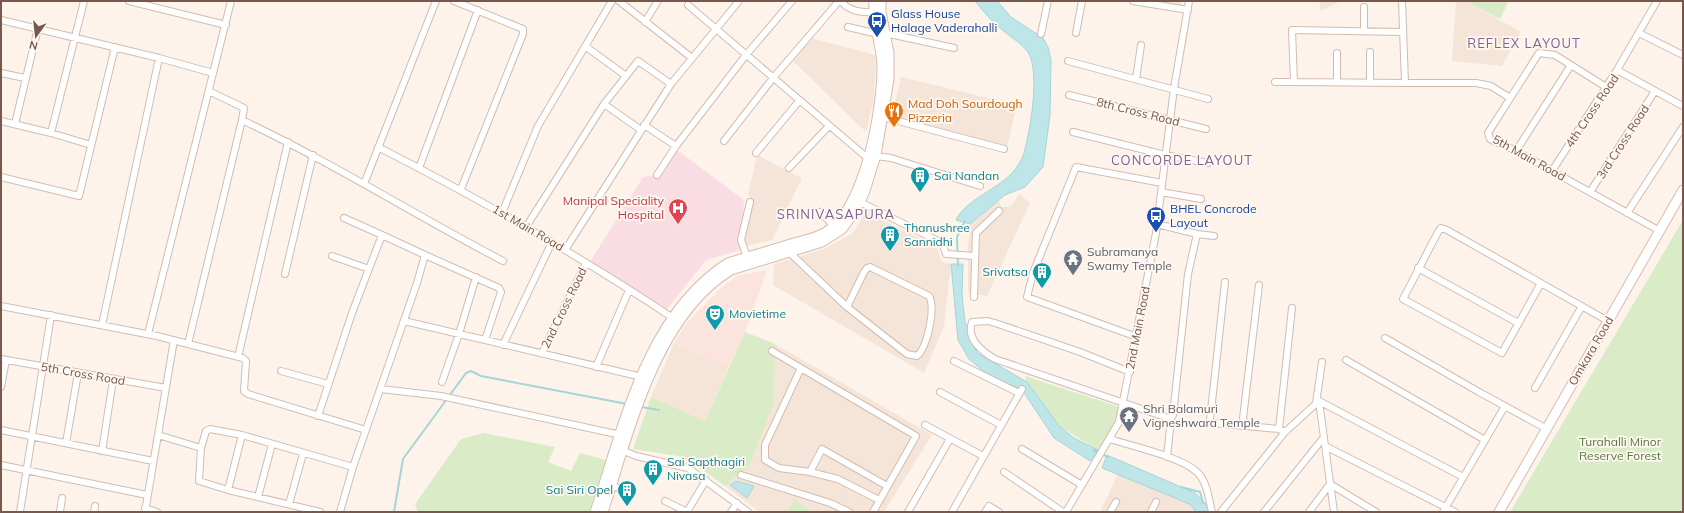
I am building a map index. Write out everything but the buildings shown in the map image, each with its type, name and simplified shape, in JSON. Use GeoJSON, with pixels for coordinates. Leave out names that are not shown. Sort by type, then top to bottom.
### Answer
{"type":"FeatureCollection","features":[{"type":"Feature","properties":{"kind":"main road"},"geometry":{"type":"LineString","coordinates":[[595,512],[654,364],[675,319],[721,276],[731,270],[822,242],[837,234],[846,224],[860,202],[883,117],[889,79],[889,53],[874,12],[874,1]]}},
{"type":"Feature","properties":{"kind":"main road"},"geometry":{"type":"LineString","coordinates":[[603,512],[612,486],[620,450],[621,435],[642,377],[648,361],[675,319],[717,270],[728,263],[812,238],[834,226],[841,219],[854,198],[872,159],[882,79],[881,1]]}},
{"type":"Feature","properties":{"kind":"main road","name":"Omkara Road"},"geometry":{"type":"LineString","coordinates":[[1499,512],[1683,190]]}},
{"type":"Feature","properties":{"kind":"street"},"geometry":{"type":"LineString","coordinates":[[51,133],[84,1]]}},
{"type":"Feature","properties":{"kind":"street"},"geometry":{"type":"LineString","coordinates":[[129,1],[226,25]]}},
{"type":"Feature","properties":{"kind":"street"},"geometry":{"type":"LineString","coordinates":[[148,334],[232,1]]}},
{"type":"Feature","properties":{"kind":"street"},"geometry":{"type":"LineString","coordinates":[[364,184],[436,1]]}},
{"type":"Feature","properties":{"kind":"street"},"geometry":{"type":"LineString","coordinates":[[454,1],[523,29],[523,34],[461,189]]}},
{"type":"Feature","properties":{"kind":"street"},"geometry":{"type":"LineString","coordinates":[[502,213],[538,126],[612,1]]}},
{"type":"Feature","properties":{"kind":"street"},"geometry":{"type":"LineString","coordinates":[[619,1],[692,58]]}},
{"type":"Feature","properties":{"kind":"street"},"geometry":{"type":"LineString","coordinates":[[645,22],[658,1]]}},
{"type":"Feature","properties":{"kind":"street"},"geometry":{"type":"LineString","coordinates":[[565,250],[671,84],[739,1]]}},
{"type":"Feature","properties":{"kind":"street"},"geometry":{"type":"LineString","coordinates":[[657,175],[676,146],[746,55],[792,1]]}},
{"type":"Feature","properties":{"kind":"street"},"geometry":{"type":"LineString","coordinates":[[724,141],[773,78],[839,1],[845,6],[860,13],[874,12]]}},
{"type":"Feature","properties":{"kind":"street"},"geometry":{"type":"LineString","coordinates":[[1041,34],[1048,1]]}},
{"type":"Feature","properties":{"kind":"street"},"geometry":{"type":"LineString","coordinates":[[1076,33],[1082,1]]}},
{"type":"Feature","properties":{"kind":"street"},"geometry":{"type":"LineString","coordinates":[[1133,1],[1188,10]]}},
{"type":"Feature","properties":{"kind":"street","name":"2nd Main Road"},"geometry":{"type":"LineString","coordinates":[[1065,512],[1104,450],[1119,422],[1137,337],[1157,224],[1174,88],[1189,1]]}},
{"type":"Feature","properties":{"kind":"street"},"geometry":{"type":"LineString","coordinates":[[1402,1],[1405,83]]}},
{"type":"Feature","properties":{"kind":"street"},"geometry":{"type":"LineString","coordinates":[[1617,70],[1657,1]]}},
{"type":"Feature","properties":{"kind":"street"},"geometry":{"type":"LineString","coordinates":[[688,5],[799,101],[872,159],[891,158],[980,186]]}},
{"type":"Feature","properties":{"kind":"street"},"geometry":{"type":"LineString","coordinates":[[1364,6],[1364,31]]}},
{"type":"Feature","properties":{"kind":"street"},"geometry":{"type":"LineString","coordinates":[[419,168],[478,10]]}},
{"type":"Feature","properties":{"kind":"street"},"geometry":{"type":"LineString","coordinates":[[1,20],[159,58],[213,73]]}},
{"type":"Feature","properties":{"kind":"street"},"geometry":{"type":"LineString","coordinates":[[848,27],[954,48]]}},
{"type":"Feature","properties":{"kind":"street"},"geometry":{"type":"LineString","coordinates":[[15,124],[38,28]]}},
{"type":"Feature","properties":{"kind":"street"},"geometry":{"type":"LineString","coordinates":[[1294,82],[1292,30],[1403,32]]}},
{"type":"Feature","properties":{"kind":"street"},"geometry":{"type":"LineString","coordinates":[[1639,32],[1683,55]]}},
{"type":"Feature","properties":{"kind":"street"},"geometry":{"type":"LineString","coordinates":[[1136,79],[1141,45]]}},
{"type":"Feature","properties":{"kind":"street"},"geometry":{"type":"LineString","coordinates":[[585,46],[626,76]]}},
{"type":"Feature","properties":{"kind":"street"},"geometry":{"type":"LineString","coordinates":[[1,176],[79,196],[90,145],[115,47]]}},
{"type":"Feature","properties":{"kind":"street"},"geometry":{"type":"LineString","coordinates":[[1370,52],[1370,83]]}},
{"type":"Feature","properties":{"kind":"street"},"geometry":{"type":"LineString","coordinates":[[1337,53],[1337,82]]}},
{"type":"Feature","properties":{"kind":"street","name":"5th Main Road"},"geometry":{"type":"LineString","coordinates":[[1606,87],[1555,55],[1539,53],[1488,132],[1490,139],[1516,151],[1660,231]]}},
{"type":"Feature","properties":{"kind":"street"},"geometry":{"type":"LineString","coordinates":[[102,324],[159,58]]}},
{"type":"Feature","properties":{"kind":"street"},"geometry":{"type":"LineString","coordinates":[[526,227],[604,104],[638,61],[671,84]]}},
{"type":"Feature","properties":{"kind":"street"},"geometry":{"type":"LineString","coordinates":[[1068,61],[1174,88],[1208,99]]}},
{"type":"Feature","properties":{"kind":"street"},"geometry":{"type":"LineString","coordinates":[[1516,151],[1571,65]]}},
{"type":"Feature","properties":{"kind":"street","name":"4th Cross Road"},"geometry":{"type":"LineString","coordinates":[[1552,171],[1617,70],[1683,106]]}},
{"type":"Feature","properties":{"kind":"street"},"geometry":{"type":"LineString","coordinates":[[1,73],[25,78]]}},
{"type":"Feature","properties":{"kind":"street"},"geometry":{"type":"LineString","coordinates":[[1275,82],[1476,83],[1491,86],[1510,98]]}},
{"type":"Feature","properties":{"kind":"street"},"geometry":{"type":"LineString","coordinates":[[188,344],[244,108],[209,91]]}},
{"type":"Feature","properties":{"kind":"street","name":"3rd Cross Road"},"geometry":{"type":"LineString","coordinates":[[1590,192],[1655,91]]}},
{"type":"Feature","properties":{"kind":"street","name":"8th Cross Road"},"geometry":{"type":"LineString","coordinates":[[1069,94],[1206,129]]}},
{"type":"Feature","properties":{"kind":"street"},"geometry":{"type":"LineString","coordinates":[[756,153],[799,101]]}},
{"type":"Feature","properties":{"kind":"street"},"geometry":{"type":"LineString","coordinates":[[604,104],[676,146]]}},
{"type":"Feature","properties":{"kind":"street"},"geometry":{"type":"LineString","coordinates":[[883,117],[1004,149]]}},
{"type":"Feature","properties":{"kind":"street"},"geometry":{"type":"LineString","coordinates":[[242,120],[313,155],[502,261]]}},
{"type":"Feature","properties":{"kind":"street"},"geometry":{"type":"LineString","coordinates":[[1,121],[51,133],[90,145]]}},
{"type":"Feature","properties":{"kind":"street"},"geometry":{"type":"LineString","coordinates":[[789,168],[829,126]]}},
{"type":"Feature","properties":{"kind":"street"},"geometry":{"type":"LineString","coordinates":[[1627,213],[1683,127]]}},
{"type":"Feature","properties":{"kind":"street"},"geometry":{"type":"LineString","coordinates":[[1073,132],[1165,155],[1208,163]]}},
{"type":"Feature","properties":{"kind":"street"},"geometry":{"type":"LineString","coordinates":[[238,357],[288,142]]}},
{"type":"Feature","properties":{"kind":"street","name":"1st Main Road"},"geometry":{"type":"LineString","coordinates":[[378,147],[461,189],[552,242],[675,319]]}},
{"type":"Feature","properties":{"kind":"street"},"geometry":{"type":"LineString","coordinates":[[285,274],[313,155]]}},
{"type":"Feature","properties":{"kind":"street"},"geometry":{"type":"LineString","coordinates":[[1137,337],[1027,297],[1033,273],[1076,167],[1162,183]]}},
{"type":"Feature","properties":{"kind":"street"},"geometry":{"type":"LineString","coordinates":[[1161,192],[1201,199]]}},
{"type":"Feature","properties":{"kind":"street"},"geometry":{"type":"LineString","coordinates":[[746,257],[741,240],[750,202]]}},
{"type":"Feature","properties":{"kind":"street"},"geometry":{"type":"LineString","coordinates":[[860,202],[942,243],[946,254],[951,256],[975,256]]}},
{"type":"Feature","properties":{"kind":"street"},"geometry":{"type":"LineString","coordinates":[[974,298],[976,233],[999,211]]}},
{"type":"Feature","properties":{"kind":"street"},"geometry":{"type":"LineString","coordinates":[[820,212],[834,226]]}},
{"type":"Feature","properties":{"kind":"street"},"geometry":{"type":"LineString","coordinates":[[344,218],[499,288],[501,292],[485,340]]}},
{"type":"Feature","properties":{"kind":"street"},"geometry":{"type":"LineString","coordinates":[[1157,224],[1197,234],[1214,236]]}},
{"type":"Feature","properties":{"kind":"street"},"geometry":{"type":"LineString","coordinates":[[1541,283],[1502,352],[1403,299],[1418,268],[1441,228],[1447,230],[1582,306],[1608,321]]}},
{"type":"Feature","properties":{"kind":"street"},"geometry":{"type":"LineString","coordinates":[[1167,457],[1188,274],[1197,234]]}},
{"type":"Feature","properties":{"kind":"street"},"geometry":{"type":"LineString","coordinates":[[318,416],[328,384],[382,235]]}},
{"type":"Feature","properties":{"kind":"street"},"geometry":{"type":"LineString","coordinates":[[503,345],[552,242]]}},
{"type":"Feature","properties":{"kind":"street"},"geometry":{"type":"LineString","coordinates":[[789,252],[847,307],[907,354],[917,356],[921,353],[928,331],[932,309],[929,296],[870,267],[864,272],[847,307]]}},
{"type":"Feature","properties":{"kind":"street"},"geometry":{"type":"LineString","coordinates":[[340,512],[353,467],[404,322],[425,255]]}},
{"type":"Feature","properties":{"kind":"street"},"geometry":{"type":"LineString","coordinates":[[332,256],[369,269]]}},
{"type":"Feature","properties":{"kind":"street","name":"2nd Cross Road"},"geometry":{"type":"LineString","coordinates":[[542,353],[586,263]]}},
{"type":"Feature","properties":{"kind":"street"},"geometry":{"type":"LineString","coordinates":[[1418,268],[1518,323]]}},
{"type":"Feature","properties":{"kind":"street"},"geometry":{"type":"LineString","coordinates":[[442,382],[459,334],[476,277]]}},
{"type":"Feature","properties":{"kind":"street"},"geometry":{"type":"LineString","coordinates":[[1225,282],[1210,420],[1212,423],[1282,431]]}},
{"type":"Feature","properties":{"kind":"street"},"geometry":{"type":"LineString","coordinates":[[1246,426],[1243,418],[1259,286]]}},
{"type":"Feature","properties":{"kind":"street"},"geometry":{"type":"LineString","coordinates":[[596,367],[629,290]]}},
{"type":"Feature","properties":{"kind":"street"},"geometry":{"type":"LineString","coordinates":[[1,306],[102,324],[174,340],[238,357],[246,361],[243,384],[244,391],[248,394],[366,430]]}},
{"type":"Feature","properties":{"kind":"street"},"geometry":{"type":"LineString","coordinates":[[1535,388],[1582,306]]}},
{"type":"Feature","properties":{"kind":"street"},"geometry":{"type":"LineString","coordinates":[[1282,431],[1292,308]]}},
{"type":"Feature","properties":{"kind":"street"},"geometry":{"type":"LineString","coordinates":[[20,512],[51,315]]}},
{"type":"Feature","properties":{"kind":"street"},"geometry":{"type":"LineString","coordinates":[[1130,372],[1080,352],[998,324],[980,320],[972,323],[972,335],[979,349],[995,359],[1171,419]]}},
{"type":"Feature","properties":{"kind":"street"},"geometry":{"type":"LineString","coordinates":[[404,322],[642,377]]}},
{"type":"Feature","properties":{"kind":"street"},"geometry":{"type":"LineString","coordinates":[[1385,338],[1547,429]]}},
{"type":"Feature","properties":{"kind":"street"},"geometry":{"type":"LineString","coordinates":[[157,512],[145,510],[174,340]]}},
{"type":"Feature","properties":{"kind":"street"},"geometry":{"type":"LineString","coordinates":[[772,352],[916,436],[873,512]]}},
{"type":"Feature","properties":{"kind":"street"},"geometry":{"type":"LineString","coordinates":[[1,387],[4,360]]}},
{"type":"Feature","properties":{"kind":"street","name":"5th Cross Road"},"geometry":{"type":"LineString","coordinates":[[4,360],[166,388]]}},
{"type":"Feature","properties":{"kind":"street"},"geometry":{"type":"LineString","coordinates":[[1346,360],[1485,440]]}},
{"type":"Feature","properties":{"kind":"street"},"geometry":{"type":"LineString","coordinates":[[952,512],[1020,391],[954,361]]}},
{"type":"Feature","properties":{"kind":"street"},"geometry":{"type":"LineString","coordinates":[[1322,362],[1317,402],[1324,437],[1334,512]]}},
{"type":"Feature","properties":{"kind":"street"},"geometry":{"type":"LineString","coordinates":[[800,368],[765,445],[765,460],[780,468],[810,472],[838,479],[879,500]]}},
{"type":"Feature","properties":{"kind":"street"},"geometry":{"type":"LineString","coordinates":[[281,371],[328,384]]}},
{"type":"Feature","properties":{"kind":"street"},"geometry":{"type":"LineString","coordinates":[[66,443],[78,373]]}},
{"type":"Feature","properties":{"kind":"street"},"geometry":{"type":"LineString","coordinates":[[102,451],[113,380]]}},
{"type":"Feature","properties":{"kind":"street"},"geometry":{"type":"LineString","coordinates":[[381,389],[441,396],[621,435]]}},
{"type":"Feature","properties":{"kind":"street"},"geometry":{"type":"LineString","coordinates":[[940,392],[1002,425]]}},
{"type":"Feature","properties":{"kind":"street"},"geometry":{"type":"LineString","coordinates":[[1221,512],[1282,431],[1317,402]]}},
{"type":"Feature","properties":{"kind":"street"},"geometry":{"type":"LineString","coordinates":[[1317,402],[1463,477]]}},
{"type":"Feature","properties":{"kind":"street"},"geometry":{"type":"LineString","coordinates":[[1444,510],[1505,406]]}},
{"type":"Feature","properties":{"kind":"street"},"geometry":{"type":"LineString","coordinates":[[925,425],[983,456]]}},
{"type":"Feature","properties":{"kind":"street"},"geometry":{"type":"LineString","coordinates":[[320,512],[228,490],[199,481],[201,448],[206,431],[210,429],[242,435],[353,467]]}},
{"type":"Feature","properties":{"kind":"street"},"geometry":{"type":"LineString","coordinates":[[1,430],[153,461]]}},
{"type":"Feature","properties":{"kind":"street"},"geometry":{"type":"LineString","coordinates":[[158,435],[201,448]]}},
{"type":"Feature","properties":{"kind":"street"},"geometry":{"type":"LineString","coordinates":[[228,490],[242,435]]}},
{"type":"Feature","properties":{"kind":"street"},"geometry":{"type":"LineString","coordinates":[[1264,512],[1324,437]]}},
{"type":"Feature","properties":{"kind":"street"},"geometry":{"type":"LineString","coordinates":[[908,512],[950,439]]}},
{"type":"Feature","properties":{"kind":"street"},"geometry":{"type":"LineString","coordinates":[[1110,439],[1178,461],[1197,472],[1206,487],[1212,512]]}},
{"type":"Feature","properties":{"kind":"street"},"geometry":{"type":"LineString","coordinates":[[258,497],[272,444]]}},
{"type":"Feature","properties":{"kind":"street"},"geometry":{"type":"LineString","coordinates":[[1325,446],[1444,510],[1455,512]]}},
{"type":"Feature","properties":{"kind":"street"},"geometry":{"type":"LineString","coordinates":[[1022,448],[1082,485]]}},
{"type":"Feature","properties":{"kind":"street"},"geometry":{"type":"LineString","coordinates":[[810,472],[822,449],[887,486]]}},
{"type":"Feature","properties":{"kind":"street"},"geometry":{"type":"LineString","coordinates":[[620,450],[688,468],[748,512]]}},
{"type":"Feature","properties":{"kind":"street"},"geometry":{"type":"LineString","coordinates":[[289,504],[304,454]]}},
{"type":"Feature","properties":{"kind":"street"},"geometry":{"type":"LineString","coordinates":[[1,465],[148,495]]}},
{"type":"Feature","properties":{"kind":"street"},"geometry":{"type":"LineString","coordinates":[[1004,472],[1065,512]]}},
{"type":"Feature","properties":{"kind":"street"},"geometry":{"type":"LineString","coordinates":[[741,475],[830,503],[850,512]]}},
{"type":"Feature","properties":{"kind":"street"},"geometry":{"type":"LineString","coordinates":[[665,501],[687,512],[706,480]]}},
{"type":"Feature","properties":{"kind":"street"},"geometry":{"type":"LineString","coordinates":[[1309,512],[1330,484]]}},
{"type":"Feature","properties":{"kind":"street"},"geometry":{"type":"LineString","coordinates":[[1330,484],[1376,512]]}},
{"type":"Feature","properties":{"kind":"street"},"geometry":{"type":"LineString","coordinates":[[612,486],[631,492]]}},
{"type":"Feature","properties":{"kind":"street"},"geometry":{"type":"LineString","coordinates":[[60,512],[62,498]]}},
{"type":"Feature","properties":{"kind":"street"},"geometry":{"type":"LineString","coordinates":[[1110,512],[1116,502]]}},
{"type":"Feature","properties":{"kind":"street"},"geometry":{"type":"LineString","coordinates":[[1151,512],[1156,502]]}},
{"type":"Feature","properties":{"kind":"street"},"geometry":{"type":"LineString","coordinates":[[731,512],[737,503]]}},
{"type":"Feature","properties":{"kind":"street"},"geometry":{"type":"LineString","coordinates":[[985,512],[989,506],[999,512]]}},
{"type":"Feature","properties":{"kind":"shaded area"},"geometry":{"type":"Polygon","coordinates":[[[1151,1],[1181,1],[1181,7],[1151,1]]]}},
{"type":"Feature","properties":{"kind":"shaded area"},"geometry":{"type":"Polygon","coordinates":[[[1319,1],[1341,1],[1321,11],[1319,1]]]}},
{"type":"Feature","properties":{"kind":"shaded area"},"geometry":{"type":"Polygon","coordinates":[[[1456,1],[1466,1],[1521,32],[1502,66],[1452,61],[1456,1]]]}},
{"type":"Feature","properties":{"kind":"shaded area"},"geometry":{"type":"Polygon","coordinates":[[[811,38],[875,55],[876,65],[873,103],[866,132],[793,61],[811,38]]]}},
{"type":"Feature","properties":{"kind":"shaded area"},"geometry":{"type":"Polygon","coordinates":[[[901,77],[1017,105],[1007,147],[891,118],[901,77]]]}},
{"type":"Feature","properties":{"kind":"shaded area","name":"Manipal Speciality Hospital"},"geometry":{"type":"Polygon","coordinates":[[[677,150],[744,200],[741,250],[706,260],[667,309],[590,262],[643,177],[659,175],[677,150]]]}},
{"type":"Feature","properties":{"kind":"shaded area"},"geometry":{"type":"Polygon","coordinates":[[[757,155],[802,178],[772,240],[746,246],[744,236],[751,201],[748,194],[757,155]]]}},
{"type":"Feature","properties":{"kind":"shaded area"},"geometry":{"type":"Polygon","coordinates":[[[1019,194],[1030,203],[987,296],[968,293],[968,247],[970,224],[999,201],[1001,207],[1008,207],[1013,204],[1019,194]]]}},
{"type":"Feature","properties":{"kind":"shaded area"},"geometry":{"type":"Polygon","coordinates":[[[866,212],[936,246],[942,262],[951,264],[944,327],[924,373],[773,285],[774,264],[824,249],[853,233],[866,212]]]}},
{"type":"Feature","properties":{"kind":"shaded area"},"geometry":{"type":"Polygon","coordinates":[[[767,270],[745,332],[729,366],[674,343],[685,325],[721,288],[737,276],[767,270]]]}},
{"type":"Feature","properties":{"kind":"shaded area"},"geometry":{"type":"Polygon","coordinates":[[[674,343],[729,366],[705,421],[651,397],[674,343]]]}},
{"type":"Feature","properties":{"kind":"shaded area"},"geometry":{"type":"Polygon","coordinates":[[[775,344],[932,435],[884,512],[760,512],[725,486],[749,466],[774,404],[775,344]]]}},
{"type":"Feature","properties":{"kind":"shaded area"},"geometry":{"type":"Polygon","coordinates":[[[1118,474],[1191,505],[1196,512],[1100,512],[1118,474]]]}},
{"type":"Feature","properties":{"kind":"green space"},"geometry":{"type":"Polygon","coordinates":[[[1466,1],[1509,1],[1500,19],[1466,1]]]}},
{"type":"Feature","properties":{"kind":"green space","name":"Turahalli Minor Reserve Forest"},"geometry":{"type":"Polygon","coordinates":[[[1683,220],[1683,512],[1510,512],[1683,220]]]}},
{"type":"Feature","properties":{"kind":"green space"},"geometry":{"type":"Polygon","coordinates":[[[745,332],[775,344],[774,404],[749,466],[725,486],[684,457],[633,449],[651,397],[705,421],[745,332]]]}},
{"type":"Feature","properties":{"kind":"green space"},"geometry":{"type":"Polygon","coordinates":[[[1025,376],[1120,407],[1117,422],[1098,450],[1059,426],[1027,382],[1025,376]]]}},
{"type":"Feature","properties":{"kind":"green space"},"geometry":{"type":"Polygon","coordinates":[[[484,433],[555,447],[548,462],[571,471],[580,453],[606,460],[589,512],[418,512],[415,504],[461,439],[484,433]]]}},
{"type":"Feature","properties":{"kind":"green space"},"geometry":{"type":"Polygon","coordinates":[[[795,500],[809,510],[807,512],[787,512],[795,500]]]}},
{"type":"Feature","properties":{"kind":"water"},"geometry":{"type":"Polygon","coordinates":[[[975,1],[997,1],[1011,17],[1043,38],[1048,47],[1051,60],[1050,115],[1043,167],[1025,187],[1005,195],[970,224],[956,220],[960,213],[1009,176],[1022,159],[1029,131],[1034,89],[1032,63],[1027,51],[997,25],[975,1]]]}},
{"type":"Feature","properties":{"kind":"water"},"geometry":{"type":"Polygon","coordinates":[[[951,264],[963,264],[962,295],[965,322],[977,353],[1027,382],[1059,426],[1074,438],[1098,450],[1090,461],[1054,438],[1025,394],[1016,387],[990,377],[969,359],[958,340],[951,264]]]}},
{"type":"Feature","properties":{"kind":"water"},"geometry":{"type":"Polygon","coordinates":[[[1107,455],[1195,493],[1207,505],[1210,512],[1196,512],[1191,505],[1102,468],[1107,455]]]}},
{"type":"Feature","properties":{"kind":"water"},"geometry":{"type":"Polygon","coordinates":[[[736,481],[754,486],[747,498],[730,485],[736,481]]]}},
{"type":"Feature","properties":{"kind":"waterway"},"geometry":{"type":"LineString","coordinates":[[958,266],[957,237],[965,221]]}},
{"type":"Feature","properties":{"kind":"waterway"},"geometry":{"type":"LineString","coordinates":[[394,512],[403,459],[466,373],[471,371],[481,376],[627,404]]}},
{"type":"Feature","properties":{"kind":"waterway"},"geometry":{"type":"LineString","coordinates":[[641,407],[659,410]]}},
{"type":"Feature","properties":{"kind":"waterway"},"geometry":{"type":"LineString","coordinates":[[1094,450],[1108,457]]}},
{"type":"Feature","properties":{"kind":"waterway"},"geometry":{"type":"LineString","coordinates":[[1181,487],[1200,492],[1203,503]]}},
{"type":"Feature","properties":{"kind":"place","name":"Glass House Halage Vaderahalli"},"geometry":{"type":"Point","coordinates":[877,38]}},
{"type":"Feature","properties":{"kind":"place","name":"Mad Doh Sourdough Pizzeria"},"geometry":{"type":"Point","coordinates":[894,128]}},
{"type":"Feature","properties":{"kind":"place","name":"Sai Nandan"},"geometry":{"type":"Point","coordinates":[920,193]}},
{"type":"Feature","properties":{"kind":"place","name":"Manipal Speciality Hospital"},"geometry":{"type":"Point","coordinates":[678,225]}},
{"type":"Feature","properties":{"kind":"place","name":"BHEL Concrode Layout"},"geometry":{"type":"Point","coordinates":[1156,233]}},
{"type":"Feature","properties":{"kind":"place","name":"Thanushree Sannidhi"},"geometry":{"type":"Point","coordinates":[890,252]}},
{"type":"Feature","properties":{"kind":"place","name":"Subramanya Swamy Temple"},"geometry":{"type":"Point","coordinates":[1073,276]}},
{"type":"Feature","properties":{"kind":"place","name":"Srivatsa"},"geometry":{"type":"Point","coordinates":[1042,289]}},
{"type":"Feature","properties":{"kind":"place","name":"Movietime"},"geometry":{"type":"Point","coordinates":[715,331]}},
{"type":"Feature","properties":{"kind":"place","name":"Shri Balamuri Vigneshwara Temple"},"geometry":{"type":"Point","coordinates":[1129,433]}},
{"type":"Feature","properties":{"kind":"place","name":"Sai Sapthagiri Nivasa"},"geometry":{"type":"Point","coordinates":[653,486]}},
{"type":"Feature","properties":{"kind":"place","name":"Sai Siri Opel"},"geometry":{"type":"Point","coordinates":[627,507]}},
{"type":"Feature","properties":{"kind":"district","name":"REFLEX LAYOUT"},"geometry":{"type":"Point","coordinates":[1524,43]}},
{"type":"Feature","properties":{"kind":"district","name":"CONCORDE LAYOUT"},"geometry":{"type":"Point","coordinates":[1182,160]}},
{"type":"Feature","properties":{"kind":"district","name":"SRINIVASAPURA"},"geometry":{"type":"Point","coordinates":[836,214]}}]}
